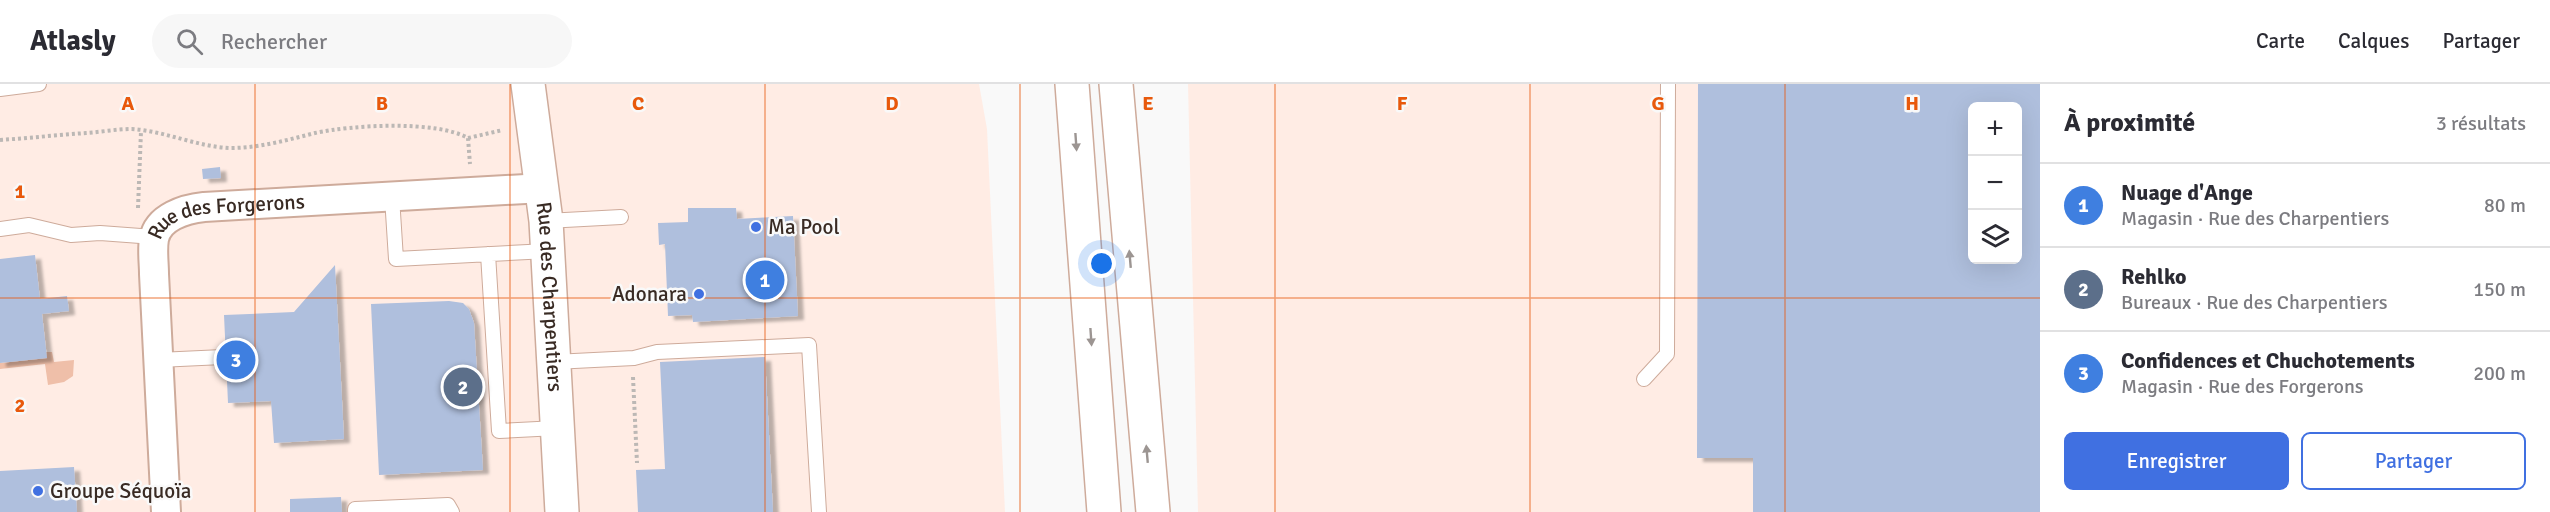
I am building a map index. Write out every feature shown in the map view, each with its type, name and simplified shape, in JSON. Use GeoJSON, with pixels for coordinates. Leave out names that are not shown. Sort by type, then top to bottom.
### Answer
{"type":"FeatureCollection","features":[{"type":"Feature","properties":{"kind":"main road","name":"Rue des Charpentiers"},"geometry":{"type":"LineString","coordinates":[[528,84],[543,188],[547,236],[562,512]]}},
{"type":"Feature","properties":{"kind":"main road"},"geometry":{"type":"LineString","coordinates":[[1072,84],[1104,512]]}},
{"type":"Feature","properties":{"kind":"main road"},"geometry":{"type":"LineString","coordinates":[[1116,84],[1153,512]]}},
{"type":"Feature","properties":{"kind":"street","name":"Rue des Forgerons"},"geometry":{"type":"LineString","coordinates":[[166,512],[158,360],[145,237],[165,220],[184,209],[543,188]]}},
{"type":"Feature","properties":{"kind":"lane"},"geometry":{"type":"LineString","coordinates":[[0,89],[39,84]]}},
{"type":"Feature","properties":{"kind":"lane"},"geometry":{"type":"LineString","coordinates":[[1644,379],[1667,354],[1668,84]]}},
{"type":"Feature","properties":{"kind":"lane"},"geometry":{"type":"LineString","coordinates":[[392,197],[396,259],[488,254],[621,217]]}},
{"type":"Feature","properties":{"kind":"lane"},"geometry":{"type":"LineString","coordinates":[[0,229],[29,225],[71,235],[100,233],[145,237]]}},
{"type":"Feature","properties":{"kind":"lane"},"geometry":{"type":"LineString","coordinates":[[488,254],[499,431],[557,428]]}},
{"type":"Feature","properties":{"kind":"lane"},"geometry":{"type":"LineString","coordinates":[[554,362],[632,358],[657,352],[809,345],[819,512]]}},
{"type":"Feature","properties":{"kind":"lane"},"geometry":{"type":"LineString","coordinates":[[158,360],[223,357]]}},
{"type":"Feature","properties":{"kind":"lane"},"geometry":{"type":"LineString","coordinates":[[355,512],[355,509],[448,505],[452,512]]}},
{"type":"Feature","properties":{"kind":"path"},"geometry":{"type":"LineString","coordinates":[[0,140],[141,131],[173,135],[209,146],[230,148],[281,142],[317,133],[388,127],[429,127],[459,133],[468,138],[506,129]]}},
{"type":"Feature","properties":{"kind":"path"},"geometry":{"type":"LineString","coordinates":[[141,131],[145,237]]}},
{"type":"Feature","properties":{"kind":"path"},"geometry":{"type":"LineString","coordinates":[[468,138],[471,167]]}},
{"type":"Feature","properties":{"kind":"path"},"geometry":{"type":"LineString","coordinates":[[632,358],[637,464]]}},
{"type":"Feature","properties":{"kind":"shaded area"},"geometry":{"type":"Polygon","coordinates":[[[0,84],[979,84],[987,129],[1005,512],[0,512],[0,84]]]}},
{"type":"Feature","properties":{"kind":"shaded area"},"geometry":{"type":"Polygon","coordinates":[[[1188,84],[2040,84],[2040,512],[1198,512],[1188,84]]]}},
{"type":"Feature","properties":{"kind":"shaded area"},"geometry":{"type":"Polygon","coordinates":[[[46,352],[52,352],[54,362],[74,360],[73,376],[64,382],[48,385],[45,364],[0,369],[0,363],[46,358],[46,352]]]}},
{"type":"Feature","properties":{"kind":"building"},"geometry":{"type":"Polygon","coordinates":[[[1698,84],[2040,84],[2040,512],[1753,512],[1753,458],[1697,458],[1698,84]]]}},
{"type":"Feature","properties":{"kind":"building"},"geometry":{"type":"Polygon","coordinates":[[[220,167],[221,178],[203,179],[202,169],[220,167]]]}},
{"type":"Feature","properties":{"kind":"building"},"geometry":{"type":"Polygon","coordinates":[[[688,208],[736,208],[737,219],[793,216],[798,316],[693,322],[692,315],[668,316],[665,244],[659,245],[658,223],[688,222],[688,208]]]}},
{"type":"Feature","properties":{"kind":"building"},"geometry":{"type":"Polygon","coordinates":[[[35,255],[40,299],[67,296],[69,311],[42,314],[47,358],[0,363],[0,259],[35,255]]]}},
{"type":"Feature","properties":{"kind":"building"},"geometry":{"type":"Polygon","coordinates":[[[335,265],[344,439],[274,443],[271,401],[228,403],[224,315],[294,312],[335,265]]]}},
{"type":"Feature","properties":{"kind":"building"},"geometry":{"type":"Polygon","coordinates":[[[449,301],[463,303],[469,309],[474,323],[483,470],[379,475],[371,304],[449,301]]]}},
{"type":"Feature","properties":{"kind":"building"},"geometry":{"type":"Polygon","coordinates":[[[765,357],[773,512],[638,512],[636,470],[665,469],[660,362],[765,357]]]}},
{"type":"Feature","properties":{"kind":"building","name":"Groupe Séquoïa"},"geometry":{"type":"Polygon","coordinates":[[[74,467],[77,512],[0,512],[0,471],[74,467]]]}},
{"type":"Feature","properties":{"kind":"building"},"geometry":{"type":"Polygon","coordinates":[[[341,497],[342,512],[290,512],[290,499],[341,497]]]}},
{"type":"Feature","properties":{"kind":"place","name":"Ma Pool"},"geometry":{"type":"Point","coordinates":[756,227]}},
{"type":"Feature","properties":{"kind":"place","name":"Nuage d'Ange"},"geometry":{"type":"Point","coordinates":[765,280]}},
{"type":"Feature","properties":{"kind":"place","name":"Adonara"},"geometry":{"type":"Point","coordinates":[699,294]}},
{"type":"Feature","properties":{"kind":"place","name":"Confidences et Chuchotements"},"geometry":{"type":"Point","coordinates":[236,360]}},
{"type":"Feature","properties":{"kind":"place","name":"Rehlko"},"geometry":{"type":"Point","coordinates":[463,387]}},
{"type":"Feature","properties":{"kind":"place","name":"Groupe Séquoïa"},"geometry":{"type":"Point","coordinates":[38,491]}}]}
